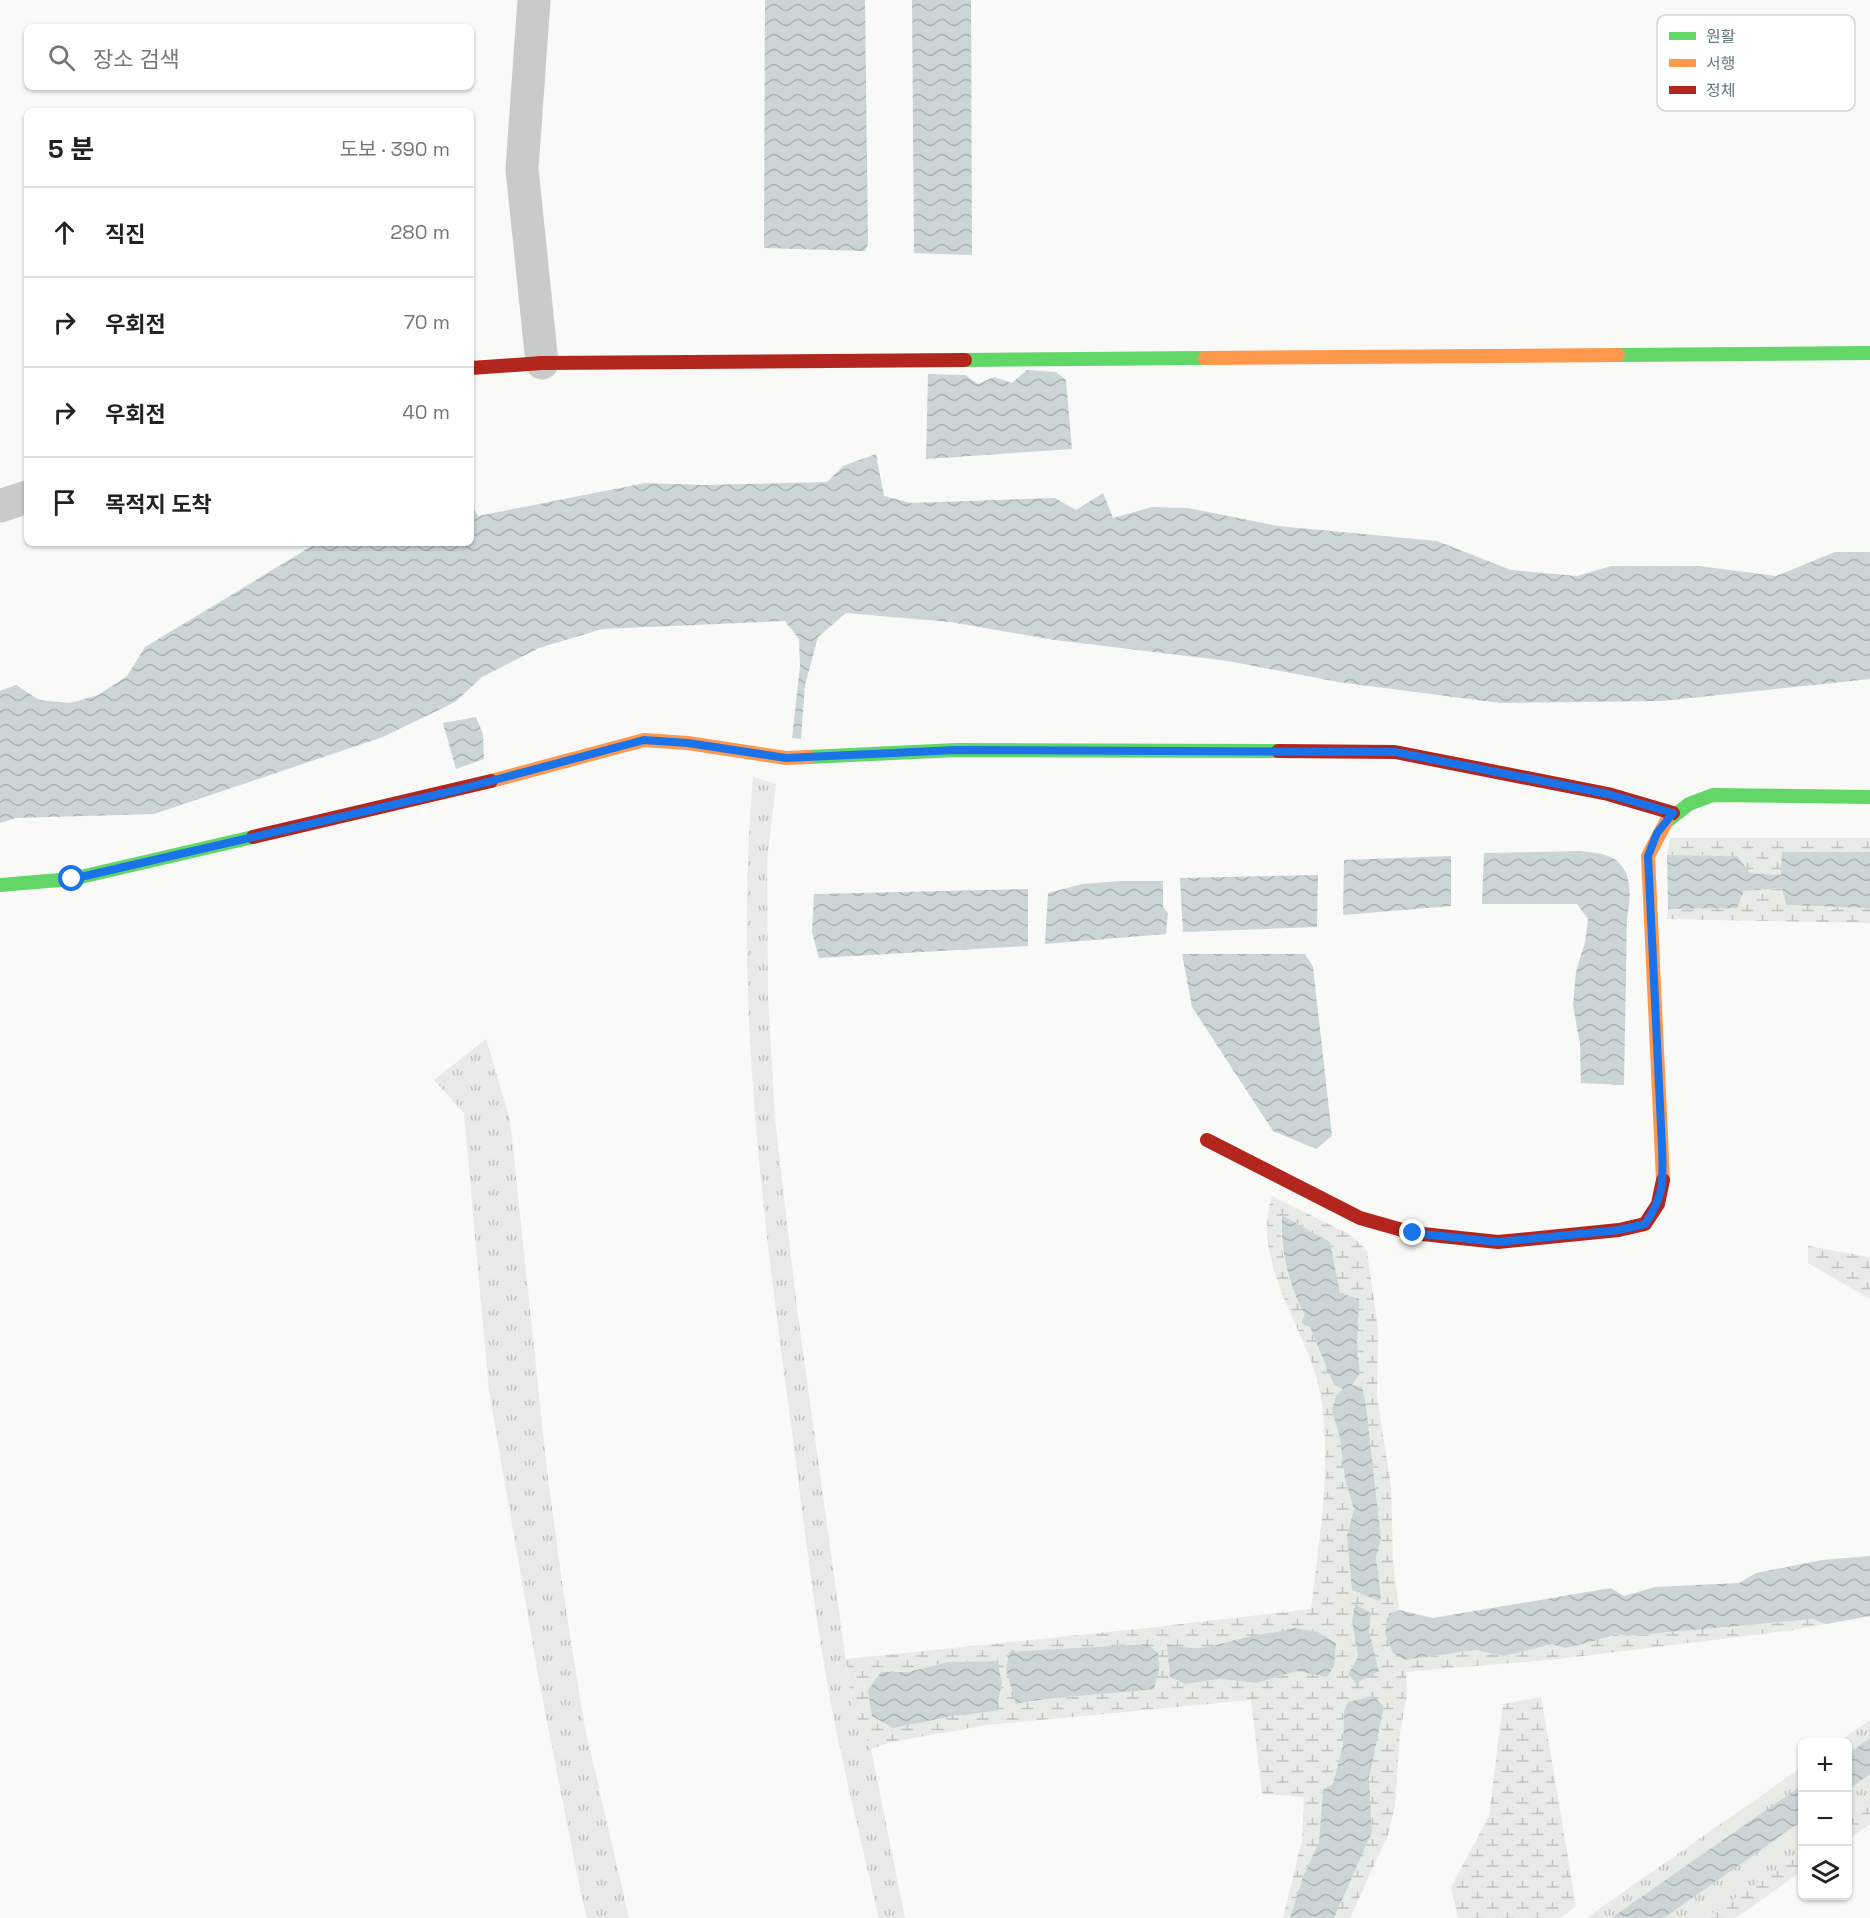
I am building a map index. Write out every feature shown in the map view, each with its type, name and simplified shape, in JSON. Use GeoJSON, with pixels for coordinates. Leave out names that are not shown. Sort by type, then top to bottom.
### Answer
{"type":"FeatureCollection","features":[{"type":"Feature","properties":{"kind":"street"},"geometry":{"type":"LineString","coordinates":[[534,0],[522,170],[542,363]]}},
{"type":"Feature","properties":{"kind":"street"},"geometry":{"type":"LineString","coordinates":[[474,368],[542,363],[1870,353]]}},
{"type":"Feature","properties":{"kind":"street"},"geometry":{"type":"LineString","coordinates":[[0,506],[24,499]]}},
{"type":"Feature","properties":{"kind":"street"},"geometry":{"type":"LineString","coordinates":[[0,885],[72,879],[461,789],[644,740],[688,743],[786,758],[956,750],[1395,752],[1608,794],[1673,813]]}},
{"type":"Feature","properties":{"kind":"street"},"geometry":{"type":"LineString","coordinates":[[1207,1140],[1360,1218],[1413,1233],[1498,1242],[1619,1230],[1645,1224],[1658,1204],[1663,1183],[1648,856],[1657,833],[1673,813],[1691,802],[1713,795],[1870,797]]}},
{"type":"Feature","properties":{"kind":"green space"},"geometry":{"type":"Polygon","coordinates":[[[753,777],[776,784],[767,861],[768,996],[775,1120],[798,1316],[852,1705],[871,1749],[905,1918],[879,1918],[835,1723],[808,1557],[767,1236],[753,1083],[748,1007],[747,930],[748,854],[753,777]]]}},
{"type":"Feature","properties":{"kind":"green space"},"geometry":{"type":"Polygon","coordinates":[[[1670,838],[1870,838],[1870,852],[1783,853],[1782,875],[1750,873],[1737,856],[1667,855],[1670,838]]]}},
{"type":"Feature","properties":{"kind":"green space"},"geometry":{"type":"Polygon","coordinates":[[[1782,888],[1786,905],[1870,908],[1870,923],[1667,919],[1668,909],[1736,908],[1744,891],[1782,888]]]}},
{"type":"Feature","properties":{"kind":"green space"},"geometry":{"type":"Polygon","coordinates":[[[486,1039],[510,1120],[547,1471],[584,1724],[629,1918],[587,1918],[580,1889],[540,1686],[489,1391],[464,1113],[434,1080],[486,1039]]]}},
{"type":"Feature","properties":{"kind":"green space"},"geometry":{"type":"Polygon","coordinates":[[[1272,1196],[1351,1235],[1367,1251],[1378,1329],[1377,1395],[1391,1487],[1393,1563],[1399,1610],[1389,1614],[1404,1660],[1476,1650],[1504,1656],[1551,1643],[1609,1638],[1615,1633],[1627,1636],[1813,1619],[1826,1624],[1559,1659],[1406,1672],[1407,1695],[1400,1732],[1395,1805],[1388,1835],[1350,1918],[1334,1918],[1372,1832],[1369,1778],[1384,1707],[1349,1702],[1344,1711],[1343,1745],[1333,1784],[1323,1790],[1319,1842],[1303,1877],[1290,1918],[1283,1918],[1302,1840],[1304,1797],[1262,1794],[1251,1700],[987,1725],[891,1742],[871,1749],[852,1705],[846,1659],[1311,1609],[1325,1481],[1322,1404],[1317,1378],[1276,1275],[1269,1249],[1267,1223],[1272,1196]],[[1282,1215],[1283,1254],[1289,1280],[1305,1315],[1301,1323],[1310,1327],[1343,1388],[1332,1410],[1340,1438],[1345,1479],[1354,1509],[1347,1535],[1379,1601],[1381,1598],[1376,1556],[1381,1539],[1366,1405],[1362,1387],[1352,1385],[1359,1362],[1356,1339],[1340,1293],[1330,1242],[1282,1215]],[[1355,1605],[1352,1621],[1358,1657],[1348,1673],[1379,1671],[1369,1631],[1371,1613],[1355,1605]],[[1294,1628],[1271,1635],[1240,1638],[1215,1647],[1189,1649],[1167,1645],[1186,1684],[1220,1679],[1257,1683],[1297,1671],[1327,1677],[1294,1628]],[[1146,1644],[1077,1648],[1016,1704],[1154,1689],[1146,1644]],[[997,1661],[948,1662],[908,1672],[881,1672],[953,1716],[996,1711],[997,1661]]]}},
{"type":"Feature","properties":{"kind":"green space"},"geometry":{"type":"Polygon","coordinates":[[[1808,1246],[1870,1257],[1870,1299],[1808,1263],[1808,1246]]]}},
{"type":"Feature","properties":{"kind":"green space"},"geometry":{"type":"Polygon","coordinates":[[[1541,1697],[1576,1906],[1560,1918],[1458,1918],[1451,1887],[1489,1816],[1503,1704],[1541,1697]]]}},
{"type":"Feature","properties":{"kind":"green space"},"geometry":{"type":"Polygon","coordinates":[[[1870,1720],[1870,1738],[1852,1751],[1852,1738],[1844,1738],[1870,1720]]]}},
{"type":"Feature","properties":{"kind":"green space"},"geometry":{"type":"Polygon","coordinates":[[[1798,1770],[1798,1788],[1611,1918],[1586,1918],[1798,1770]]]}},
{"type":"Feature","properties":{"kind":"green space"},"geometry":{"type":"Polygon","coordinates":[[[1870,1774],[1870,1805],[1852,1818],[1852,1792],[1852,1787],[1870,1774]]]}},
{"type":"Feature","properties":{"kind":"green space"},"geometry":{"type":"Polygon","coordinates":[[[1870,1805],[1870,1824],[1852,1837],[1852,1818],[1870,1805]]]}},
{"type":"Feature","properties":{"kind":"green space"},"geometry":{"type":"Polygon","coordinates":[[[1798,1824],[1798,1855],[1706,1918],[1664,1918],[1798,1824]]]}},
{"type":"Feature","properties":{"kind":"green space"},"geometry":{"type":"Polygon","coordinates":[[[1798,1855],[1798,1874],[1736,1918],[1706,1918],[1798,1855]]]}},
{"type":"Feature","properties":{"kind":"water"},"geometry":{"type":"Polygon","coordinates":[[[765,0],[865,0],[868,244],[865,251],[764,248],[765,0]]]}},
{"type":"Feature","properties":{"kind":"water"},"geometry":{"type":"Polygon","coordinates":[[[912,0],[971,0],[972,255],[914,253],[912,0]]]}},
{"type":"Feature","properties":{"kind":"water"},"geometry":{"type":"Polygon","coordinates":[[[1027,370],[1056,372],[1066,380],[1072,449],[926,459],[928,374],[965,375],[978,384],[994,377],[1012,383],[1027,370]]]}},
{"type":"Feature","properties":{"kind":"water"},"geometry":{"type":"Polygon","coordinates":[[[876,454],[884,496],[911,503],[1055,498],[1076,510],[1103,493],[1113,518],[1152,507],[1188,508],[1278,526],[1437,541],[1511,570],[1577,576],[1611,566],[1699,566],[1776,576],[1835,552],[1870,552],[1870,679],[1662,701],[1500,703],[1338,682],[1228,661],[1055,640],[950,622],[846,613],[818,637],[805,685],[801,739],[792,738],[800,666],[799,639],[785,621],[602,629],[539,648],[482,677],[455,702],[383,737],[154,814],[16,818],[0,823],[0,691],[16,685],[39,700],[70,703],[98,695],[127,676],[145,647],[312,546],[474,546],[474,510],[478,516],[645,483],[703,485],[827,482],[843,466],[876,454]]]}},
{"type":"Feature","properties":{"kind":"water"},"geometry":{"type":"Polygon","coordinates":[[[476,717],[483,734],[484,759],[456,769],[443,723],[476,717]]]}},
{"type":"Feature","properties":{"kind":"water"},"geometry":{"type":"Polygon","coordinates":[[[1580,851],[1605,855],[1616,861],[1622,867],[1629,882],[1624,1085],[1581,1083],[1580,1044],[1573,1005],[1576,972],[1585,942],[1588,919],[1577,904],[1482,904],[1484,853],[1580,851]]]}},
{"type":"Feature","properties":{"kind":"water"},"geometry":{"type":"Polygon","coordinates":[[[1782,852],[1870,852],[1870,908],[1786,905],[1782,888],[1744,891],[1737,908],[1668,909],[1667,855],[1737,856],[1750,873],[1781,875],[1782,852]]]}},
{"type":"Feature","properties":{"kind":"water"},"geometry":{"type":"Polygon","coordinates":[[[1451,856],[1451,906],[1343,915],[1344,860],[1451,856]]]}},
{"type":"Feature","properties":{"kind":"water"},"geometry":{"type":"Polygon","coordinates":[[[1318,875],[1317,927],[1183,932],[1180,878],[1318,875]]]}},
{"type":"Feature","properties":{"kind":"water"},"geometry":{"type":"Polygon","coordinates":[[[1163,881],[1163,907],[1168,913],[1166,934],[1045,944],[1048,893],[1082,884],[1163,881]]]}},
{"type":"Feature","properties":{"kind":"water"},"geometry":{"type":"Polygon","coordinates":[[[1028,889],[1028,946],[819,958],[812,932],[814,894],[1028,889]]]}},
{"type":"Feature","properties":{"kind":"water"},"geometry":{"type":"Polygon","coordinates":[[[1182,954],[1305,954],[1313,967],[1332,1136],[1316,1149],[1273,1131],[1192,1007],[1182,954]]]}},
{"type":"Feature","properties":{"kind":"water"},"geometry":{"type":"Polygon","coordinates":[[[1282,1215],[1330,1242],[1340,1293],[1359,1299],[1357,1342],[1360,1373],[1352,1385],[1362,1387],[1366,1405],[1381,1539],[1376,1557],[1381,1598],[1379,1601],[1352,1590],[1347,1535],[1354,1509],[1345,1479],[1340,1438],[1332,1410],[1336,1396],[1343,1389],[1334,1385],[1310,1327],[1301,1323],[1305,1315],[1286,1267],[1282,1241],[1282,1215]]]}},
{"type":"Feature","properties":{"kind":"water"},"geometry":{"type":"Polygon","coordinates":[[[1870,1556],[1870,1616],[1826,1624],[1813,1619],[1627,1636],[1615,1633],[1609,1637],[1566,1648],[1551,1644],[1504,1656],[1476,1650],[1404,1660],[1393,1653],[1385,1633],[1389,1614],[1399,1610],[1433,1618],[1611,1588],[1624,1596],[1655,1587],[1739,1583],[1756,1573],[1822,1560],[1870,1556]]]}},
{"type":"Feature","properties":{"kind":"water"},"geometry":{"type":"Polygon","coordinates":[[[1355,1604],[1371,1613],[1369,1631],[1379,1671],[1356,1683],[1348,1674],[1358,1657],[1352,1621],[1355,1604]]]}},
{"type":"Feature","properties":{"kind":"water"},"geometry":{"type":"Polygon","coordinates":[[[1294,1628],[1318,1632],[1336,1643],[1334,1666],[1327,1677],[1297,1671],[1257,1683],[1220,1679],[1186,1684],[1170,1677],[1167,1644],[1204,1648],[1294,1628]]]}},
{"type":"Feature","properties":{"kind":"water"},"geometry":{"type":"Polygon","coordinates":[[[1147,1644],[1158,1653],[1159,1670],[1154,1689],[1016,1704],[1006,1670],[1009,1652],[1147,1644]]]}},
{"type":"Feature","properties":{"kind":"water"},"geometry":{"type":"Polygon","coordinates":[[[997,1661],[1002,1683],[996,1711],[953,1716],[893,1728],[872,1716],[868,1690],[881,1672],[908,1672],[948,1662],[997,1661]]]}},
{"type":"Feature","properties":{"kind":"water"},"geometry":{"type":"Polygon","coordinates":[[[1373,1696],[1384,1707],[1369,1778],[1372,1832],[1334,1918],[1290,1918],[1303,1877],[1319,1842],[1323,1790],[1333,1784],[1343,1745],[1344,1711],[1348,1702],[1373,1696]]]}},
{"type":"Feature","properties":{"kind":"water"},"geometry":{"type":"Polygon","coordinates":[[[1870,1738],[1870,1774],[1852,1787],[1852,1751],[1870,1738]]]}},
{"type":"Feature","properties":{"kind":"water"},"geometry":{"type":"Polygon","coordinates":[[[1798,1788],[1798,1824],[1664,1918],[1611,1918],[1798,1788]]]}},
{"type":"Feature","properties":{"kind":"traffic: fast"},"geometry":{"type":"LineString","coordinates":[[1618,355],[1870,353]]}},
{"type":"Feature","properties":{"kind":"traffic: fast"},"geometry":{"type":"LineString","coordinates":[[965,360],[1205,358]]}},
{"type":"Feature","properties":{"kind":"traffic: fast"},"geometry":{"type":"LineString","coordinates":[[809,757],[956,750],[1278,751]]}},
{"type":"Feature","properties":{"kind":"traffic: fast"},"geometry":{"type":"LineString","coordinates":[[1666,822],[1689,804],[1713,795],[1870,797]]}},
{"type":"Feature","properties":{"kind":"traffic: fast"},"geometry":{"type":"LineString","coordinates":[[0,885],[72,879],[253,837]]}},
{"type":"Feature","properties":{"kind":"traffic: slow"},"geometry":{"type":"LineString","coordinates":[[1205,358],[1618,355]]}},
{"type":"Feature","properties":{"kind":"traffic: slow"},"geometry":{"type":"LineString","coordinates":[[491,781],[644,740],[688,743],[786,758],[809,757]]}},
{"type":"Feature","properties":{"kind":"traffic: slow"},"geometry":{"type":"LineString","coordinates":[[1663,1180],[1648,856],[1666,822]]}},
{"type":"Feature","properties":{"kind":"traffic: jam"},"geometry":{"type":"LineString","coordinates":[[474,368],[542,363],[965,360]]}},
{"type":"Feature","properties":{"kind":"traffic: jam"},"geometry":{"type":"LineString","coordinates":[[1278,751],[1395,752],[1608,794],[1673,813]]}},
{"type":"Feature","properties":{"kind":"traffic: jam"},"geometry":{"type":"LineString","coordinates":[[253,837],[491,781]]}},
{"type":"Feature","properties":{"kind":"traffic: jam"},"geometry":{"type":"LineString","coordinates":[[1207,1140],[1360,1218],[1413,1233],[1498,1242],[1619,1230],[1645,1224],[1658,1204],[1663,1180]]}},
{"type":"Feature","properties":{"kind":"route"},"geometry":{"type":"LineString","coordinates":[[72,879],[461,789],[644,740],[688,743],[740,753],[786,758],[956,750],[1395,752],[1461,767],[1608,794],[1673,813],[1657,833],[1648,856],[1662,1147],[1663,1183],[1658,1204],[1645,1224],[1619,1230],[1498,1242],[1413,1233]]}}]}
